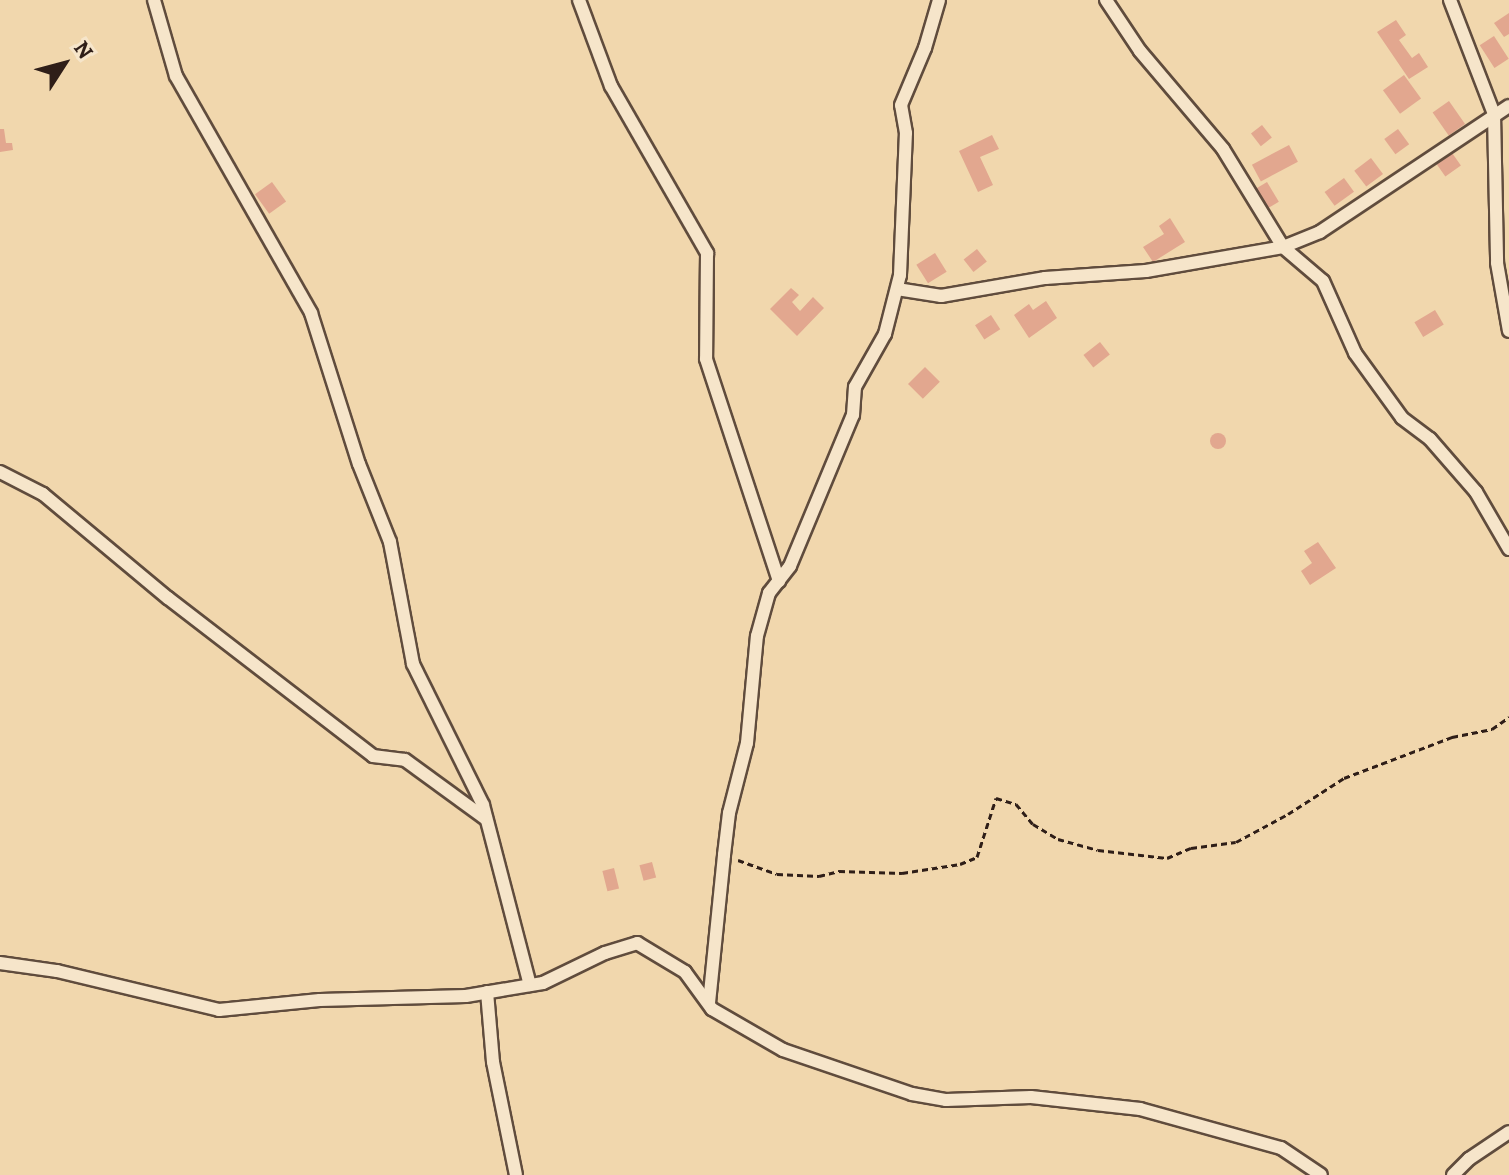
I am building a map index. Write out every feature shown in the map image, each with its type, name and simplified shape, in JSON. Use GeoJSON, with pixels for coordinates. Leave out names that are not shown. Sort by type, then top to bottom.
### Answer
{"type":"FeatureCollection","features":[{"type":"Feature","properties":{"kind":"street"},"geometry":{"type":"LineString","coordinates":[[154,0],[176,76],[311,313],[359,464],[390,542],[413,664],[486,819],[530,985]]}},
{"type":"Feature","properties":{"kind":"street"},"geometry":{"type":"LineString","coordinates":[[579,0],[611,86],[707,253],[706,359],[779,581]]}},
{"type":"Feature","properties":{"kind":"street"},"geometry":{"type":"LineString","coordinates":[[709,1006],[729,813],[747,743],[757,636],[769,593],[790,566],[853,415],[855,387],[885,334],[897,289],[906,133],[901,105],[925,48],[939,0]]}},
{"type":"Feature","properties":{"kind":"street"},"geometry":{"type":"LineString","coordinates":[[1106,0],[1140,51],[1223,149],[1283,247],[1323,281],[1355,353],[1402,418],[1430,439],[1476,492],[1509,549]]}},
{"type":"Feature","properties":{"kind":"street"},"geometry":{"type":"LineString","coordinates":[[1450,0],[1494,114],[1497,263],[1509,331]]}},
{"type":"Feature","properties":{"kind":"street"},"geometry":{"type":"LineString","coordinates":[[897,289],[941,296],[1045,278],[1146,271],[1283,247],[1320,232],[1509,106]]}},
{"type":"Feature","properties":{"kind":"street"},"geometry":{"type":"LineString","coordinates":[[0,472],[43,494],[168,598],[373,756],[405,760],[486,819]]}},
{"type":"Feature","properties":{"kind":"street"},"geometry":{"type":"LineString","coordinates":[[0,963],[57,971],[219,1010],[320,1000],[487,992],[530,985],[637,943],[685,972],[709,1006],[783,1050],[912,1094],[946,1100],[1080,1100],[1140,1109],[1281,1148],[1321,1175]]}},
{"type":"Feature","properties":{"kind":"street"},"geometry":{"type":"LineString","coordinates":[[487,992],[493,1062],[516,1175]]}},
{"type":"Feature","properties":{"kind":"street"},"geometry":{"type":"LineString","coordinates":[[1453,1175],[1469,1159],[1509,1132]]}},
{"type":"Feature","properties":{"kind":"path"},"geometry":{"type":"LineString","coordinates":[[724,855],[777,874],[819,876],[839,871],[902,873],[960,864],[977,857],[996,798],[1016,804],[1033,824],[1058,839],[1098,850],[1167,858],[1191,848],[1236,842],[1288,814],[1344,778],[1452,737],[1492,729],[1509,717]]}},
{"type":"Feature","properties":{"kind":"building"},"geometry":{"type":"Polygon","coordinates":[[[1509,13],[1509,34],[1504,37],[1494,23],[1509,13]]]}},
{"type":"Feature","properties":{"kind":"building"},"geometry":{"type":"Polygon","coordinates":[[[1396,20],[1406,35],[1399,40],[1412,58],[1419,53],[1428,67],[1409,79],[1377,32],[1396,20]]]}},
{"type":"Feature","properties":{"kind":"building"},"geometry":{"type":"Polygon","coordinates":[[[1494,36],[1509,59],[1494,68],[1480,45],[1494,36]]]}},
{"type":"Feature","properties":{"kind":"building"},"geometry":{"type":"Polygon","coordinates":[[[1404,75],[1421,98],[1400,114],[1383,90],[1404,75]]]}},
{"type":"Feature","properties":{"kind":"building"},"geometry":{"type":"Polygon","coordinates":[[[1449,101],[1465,124],[1449,135],[1433,112],[1449,101]]]}},
{"type":"Feature","properties":{"kind":"building"},"geometry":{"type":"Polygon","coordinates":[[[1262,125],[1272,138],[1261,146],[1251,134],[1262,125]]]}},
{"type":"Feature","properties":{"kind":"building"},"geometry":{"type":"Polygon","coordinates":[[[0,129],[4,129],[6,143],[12,143],[13,150],[0,152],[0,129]]]}},
{"type":"Feature","properties":{"kind":"building"},"geometry":{"type":"Polygon","coordinates":[[[1398,129],[1409,144],[1395,154],[1384,139],[1398,129]]]}},
{"type":"Feature","properties":{"kind":"building"},"geometry":{"type":"Polygon","coordinates":[[[992,135],[999,149],[980,157],[993,185],[978,192],[959,151],[992,135]]]}},
{"type":"Feature","properties":{"kind":"building"},"geometry":{"type":"Polygon","coordinates":[[[1289,145],[1298,162],[1261,181],[1252,165],[1289,145]]]}},
{"type":"Feature","properties":{"kind":"building"},"geometry":{"type":"Polygon","coordinates":[[[1450,150],[1461,166],[1445,176],[1434,161],[1450,150]]]}},
{"type":"Feature","properties":{"kind":"building"},"geometry":{"type":"Polygon","coordinates":[[[1371,158],[1383,174],[1366,187],[1354,171],[1371,158]]]}},
{"type":"Feature","properties":{"kind":"building"},"geometry":{"type":"Polygon","coordinates":[[[1344,178],[1354,192],[1335,206],[1325,192],[1344,178]]]}},
{"type":"Feature","properties":{"kind":"building"},"geometry":{"type":"Polygon","coordinates":[[[272,182],[286,201],[269,214],[255,194],[272,182]]]}},
{"type":"Feature","properties":{"kind":"building"},"geometry":{"type":"Polygon","coordinates":[[[1267,182],[1279,202],[1264,210],[1252,191],[1267,182]]]}},
{"type":"Feature","properties":{"kind":"building"},"geometry":{"type":"Polygon","coordinates":[[[1170,218],[1185,242],[1153,262],[1143,247],[1164,234],[1159,226],[1170,218]]]}},
{"type":"Feature","properties":{"kind":"building"},"geometry":{"type":"Polygon","coordinates":[[[977,249],[987,262],[973,272],[964,259],[977,249]]]}},
{"type":"Feature","properties":{"kind":"building"},"geometry":{"type":"Polygon","coordinates":[[[935,253],[947,272],[928,283],[916,265],[935,253]]]}},
{"type":"Feature","properties":{"kind":"building"},"geometry":{"type":"Polygon","coordinates":[[[791,288],[799,295],[792,302],[800,311],[813,297],[824,308],[797,336],[770,309],[791,288]]]}},
{"type":"Feature","properties":{"kind":"building"},"geometry":{"type":"Polygon","coordinates":[[[1046,301],[1057,318],[1029,338],[1014,315],[1029,304],[1033,310],[1046,301]]]}},
{"type":"Feature","properties":{"kind":"building"},"geometry":{"type":"Polygon","coordinates":[[[1435,310],[1444,325],[1423,337],[1414,322],[1435,310]]]}},
{"type":"Feature","properties":{"kind":"building"},"geometry":{"type":"Polygon","coordinates":[[[991,315],[1000,329],[984,340],[975,325],[991,315]]]}},
{"type":"Feature","properties":{"kind":"building"},"geometry":{"type":"Polygon","coordinates":[[[1100,342],[1110,355],[1093,368],[1083,355],[1100,342]]]}},
{"type":"Feature","properties":{"kind":"building"},"geometry":{"type":"Polygon","coordinates":[[[925,367],[940,382],[923,399],[908,384],[925,367]]]}},
{"type":"Feature","properties":{"kind":"building"},"geometry":{"type":"Polygon","coordinates":[[[1218,433],[1224,435],[1224,447],[1218,449],[1212,447],[1210,441],[1212,435],[1218,433]]]}},
{"type":"Feature","properties":{"kind":"building"},"geometry":{"type":"Polygon","coordinates":[[[1318,542],[1336,568],[1310,585],[1301,571],[1312,563],[1304,551],[1318,542]]]}},
{"type":"Feature","properties":{"kind":"building"},"geometry":{"type":"Polygon","coordinates":[[[652,862],[656,877],[644,881],[639,865],[652,862]]]}},
{"type":"Feature","properties":{"kind":"building"},"geometry":{"type":"Polygon","coordinates":[[[614,868],[619,888],[607,891],[602,871],[614,868]]]}}]}
